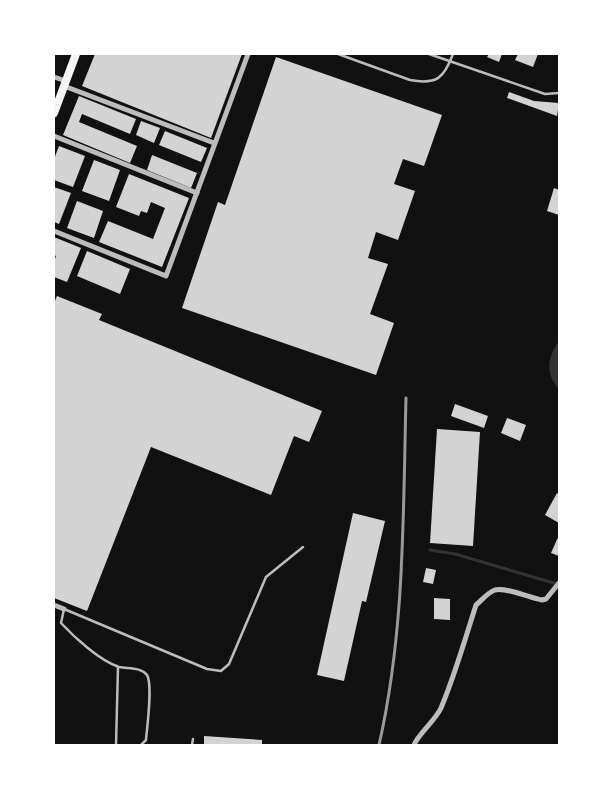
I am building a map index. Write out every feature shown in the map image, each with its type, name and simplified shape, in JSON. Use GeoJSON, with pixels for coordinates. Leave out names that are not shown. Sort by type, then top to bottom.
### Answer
{"type":"FeatureCollection","features":[{"type":"Feature","properties":{"kind":"main road"},"geometry":{"type":"LineString","coordinates":[[54,113],[76,54]]}},
{"type":"Feature","properties":{"kind":"street"},"geometry":{"type":"LineString","coordinates":[[54,231],[166,276],[248,54]]}},
{"type":"Feature","properties":{"kind":"street"},"geometry":{"type":"LineString","coordinates":[[54,77],[65,84],[214,143]]}},
{"type":"Feature","properties":{"kind":"street"},"geometry":{"type":"LineString","coordinates":[[54,136],[196,194]]}},
{"type":"Feature","properties":{"kind":"street"},"geometry":{"type":"LineString","coordinates":[[414,745],[415,741],[429,726],[440,709],[476,605],[487,594],[496,590],[504,590],[542,600],[546,599],[552,594],[559,583]]}},
{"type":"Feature","properties":{"kind":"street"},"geometry":{"type":"LineString","coordinates":[[54,605],[64,609]]}},
{"type":"Feature","properties":{"kind":"lane"},"geometry":{"type":"LineString","coordinates":[[338,54],[410,80],[422,82],[439,78],[446,72],[453,54]]}},
{"type":"Feature","properties":{"kind":"lane"},"geometry":{"type":"LineString","coordinates":[[429,54],[545,94],[559,93]]}},
{"type":"Feature","properties":{"kind":"lane"},"geometry":{"type":"LineString","coordinates":[[141,745],[146,740],[150,692],[148,676],[142,670],[118,666],[94,653],[61,623],[64,609],[207,669],[220,671],[229,664],[266,577],[303,546]]}},
{"type":"Feature","properties":{"kind":"lane"},"geometry":{"type":"LineString","coordinates":[[116,745],[118,666]]}},
{"type":"Feature","properties":{"kind":"lane"},"geometry":{"type":"LineString","coordinates":[[192,739],[192,745]]}},
{"type":"Feature","properties":{"kind":"shaded area"},"geometry":{"type":"Polygon","coordinates":[[[559,341],[559,389],[551,377],[549,365],[552,353],[559,341]]]}},
{"type":"Feature","properties":{"kind":"building"},"geometry":{"type":"Polygon","coordinates":[[[95,54],[242,54],[211,138],[82,86],[95,54]]]}},
{"type":"Feature","properties":{"kind":"building"},"geometry":{"type":"Polygon","coordinates":[[[489,54],[502,54],[499,62],[487,57],[489,54]]]}},
{"type":"Feature","properties":{"kind":"building"},"geometry":{"type":"Polygon","coordinates":[[[518,54],[538,54],[533,67],[515,60],[518,54]]]}},
{"type":"Feature","properties":{"kind":"building"},"geometry":{"type":"Polygon","coordinates":[[[276,57],[442,115],[424,166],[403,159],[394,184],[415,191],[398,240],[376,232],[368,258],[388,264],[370,314],[394,323],[376,375],[182,308],[218,202],[225,205],[276,57]]]}},
{"type":"Feature","properties":{"kind":"building"},"geometry":{"type":"Polygon","coordinates":[[[509,92],[534,101],[559,103],[557,116],[507,98],[509,92]]]}},
{"type":"Feature","properties":{"kind":"building"},"geometry":{"type":"Polygon","coordinates":[[[79,96],[136,119],[130,134],[82,114],[79,122],[137,146],[130,163],[63,135],[79,96]]]}},
{"type":"Feature","properties":{"kind":"building"},"geometry":{"type":"Polygon","coordinates":[[[141,121],[160,128],[154,143],[136,135],[141,121]]]}},
{"type":"Feature","properties":{"kind":"building"},"geometry":{"type":"Polygon","coordinates":[[[165,131],[207,148],[201,162],[159,145],[165,131]]]}},
{"type":"Feature","properties":{"kind":"building"},"geometry":{"type":"Polygon","coordinates":[[[59,146],[85,156],[73,187],[54,180],[54,159],[59,146]]]}},
{"type":"Feature","properties":{"kind":"building"},"geometry":{"type":"Polygon","coordinates":[[[152,155],[197,173],[191,188],[147,170],[152,155]]]}},
{"type":"Feature","properties":{"kind":"building"},"geometry":{"type":"Polygon","coordinates":[[[94,160],[120,170],[109,201],[82,191],[94,160]]]}},
{"type":"Feature","properties":{"kind":"building"},"geometry":{"type":"Polygon","coordinates":[[[129,174],[189,198],[162,267],[99,242],[108,221],[153,239],[165,208],[151,202],[147,213],[141,211],[139,216],[116,207],[129,174]]]}},
{"type":"Feature","properties":{"kind":"building"},"geometry":{"type":"Polygon","coordinates":[[[54,187],[71,193],[59,224],[54,222],[54,187]]]}},
{"type":"Feature","properties":{"kind":"building"},"geometry":{"type":"Polygon","coordinates":[[[554,188],[559,190],[559,215],[547,211],[554,188]]]}},
{"type":"Feature","properties":{"kind":"building"},"geometry":{"type":"Polygon","coordinates":[[[77,201],[103,211],[94,238],[67,228],[77,201]]]}},
{"type":"Feature","properties":{"kind":"building"},"geometry":{"type":"Polygon","coordinates":[[[54,237],[81,248],[67,282],[54,277],[54,261],[56,256],[54,255],[54,237]]]}},
{"type":"Feature","properties":{"kind":"building"},"geometry":{"type":"Polygon","coordinates":[[[87,251],[130,269],[120,294],[77,276],[87,251]]]}},
{"type":"Feature","properties":{"kind":"building"},"geometry":{"type":"Polygon","coordinates":[[[57,296],[102,314],[99,320],[322,411],[309,442],[294,436],[271,495],[151,447],[87,611],[54,598],[54,303],[57,296]]]}},
{"type":"Feature","properties":{"kind":"building"},"geometry":{"type":"Polygon","coordinates":[[[455,404],[488,416],[484,428],[451,416],[455,404]]]}},
{"type":"Feature","properties":{"kind":"building"},"geometry":{"type":"Polygon","coordinates":[[[507,418],[526,425],[520,441],[501,433],[507,418]]]}},
{"type":"Feature","properties":{"kind":"building"},"geometry":{"type":"Polygon","coordinates":[[[437,429],[480,432],[473,546],[430,543],[437,429]]]}},
{"type":"Feature","properties":{"kind":"building"},"geometry":{"type":"Polygon","coordinates":[[[557,493],[559,495],[559,523],[545,515],[557,493]]]}},
{"type":"Feature","properties":{"kind":"building"},"geometry":{"type":"Polygon","coordinates":[[[353,513],[385,521],[366,602],[362,601],[344,681],[317,675],[353,513]]]}},
{"type":"Feature","properties":{"kind":"building"},"geometry":{"type":"Polygon","coordinates":[[[559,535],[559,556],[551,553],[559,535]]]}},
{"type":"Feature","properties":{"kind":"building"},"geometry":{"type":"Polygon","coordinates":[[[426,568],[436,570],[433,584],[423,582],[426,568]]]}},
{"type":"Feature","properties":{"kind":"building"},"geometry":{"type":"Polygon","coordinates":[[[434,598],[450,599],[450,620],[434,619],[434,598]]]}},
{"type":"Feature","properties":{"kind":"building"},"geometry":{"type":"Polygon","coordinates":[[[204,736],[262,740],[262,745],[204,745],[204,736]]]}},
{"type":"Feature","properties":{"kind":"waterway"},"geometry":{"type":"LineString","coordinates":[[430,550],[455,554],[557,584]]}},
{"type":"Feature","properties":{"kind":"railway"},"geometry":{"type":"LineString","coordinates":[[379,745],[388,702],[398,616],[403,529],[406,398]]}}]}
